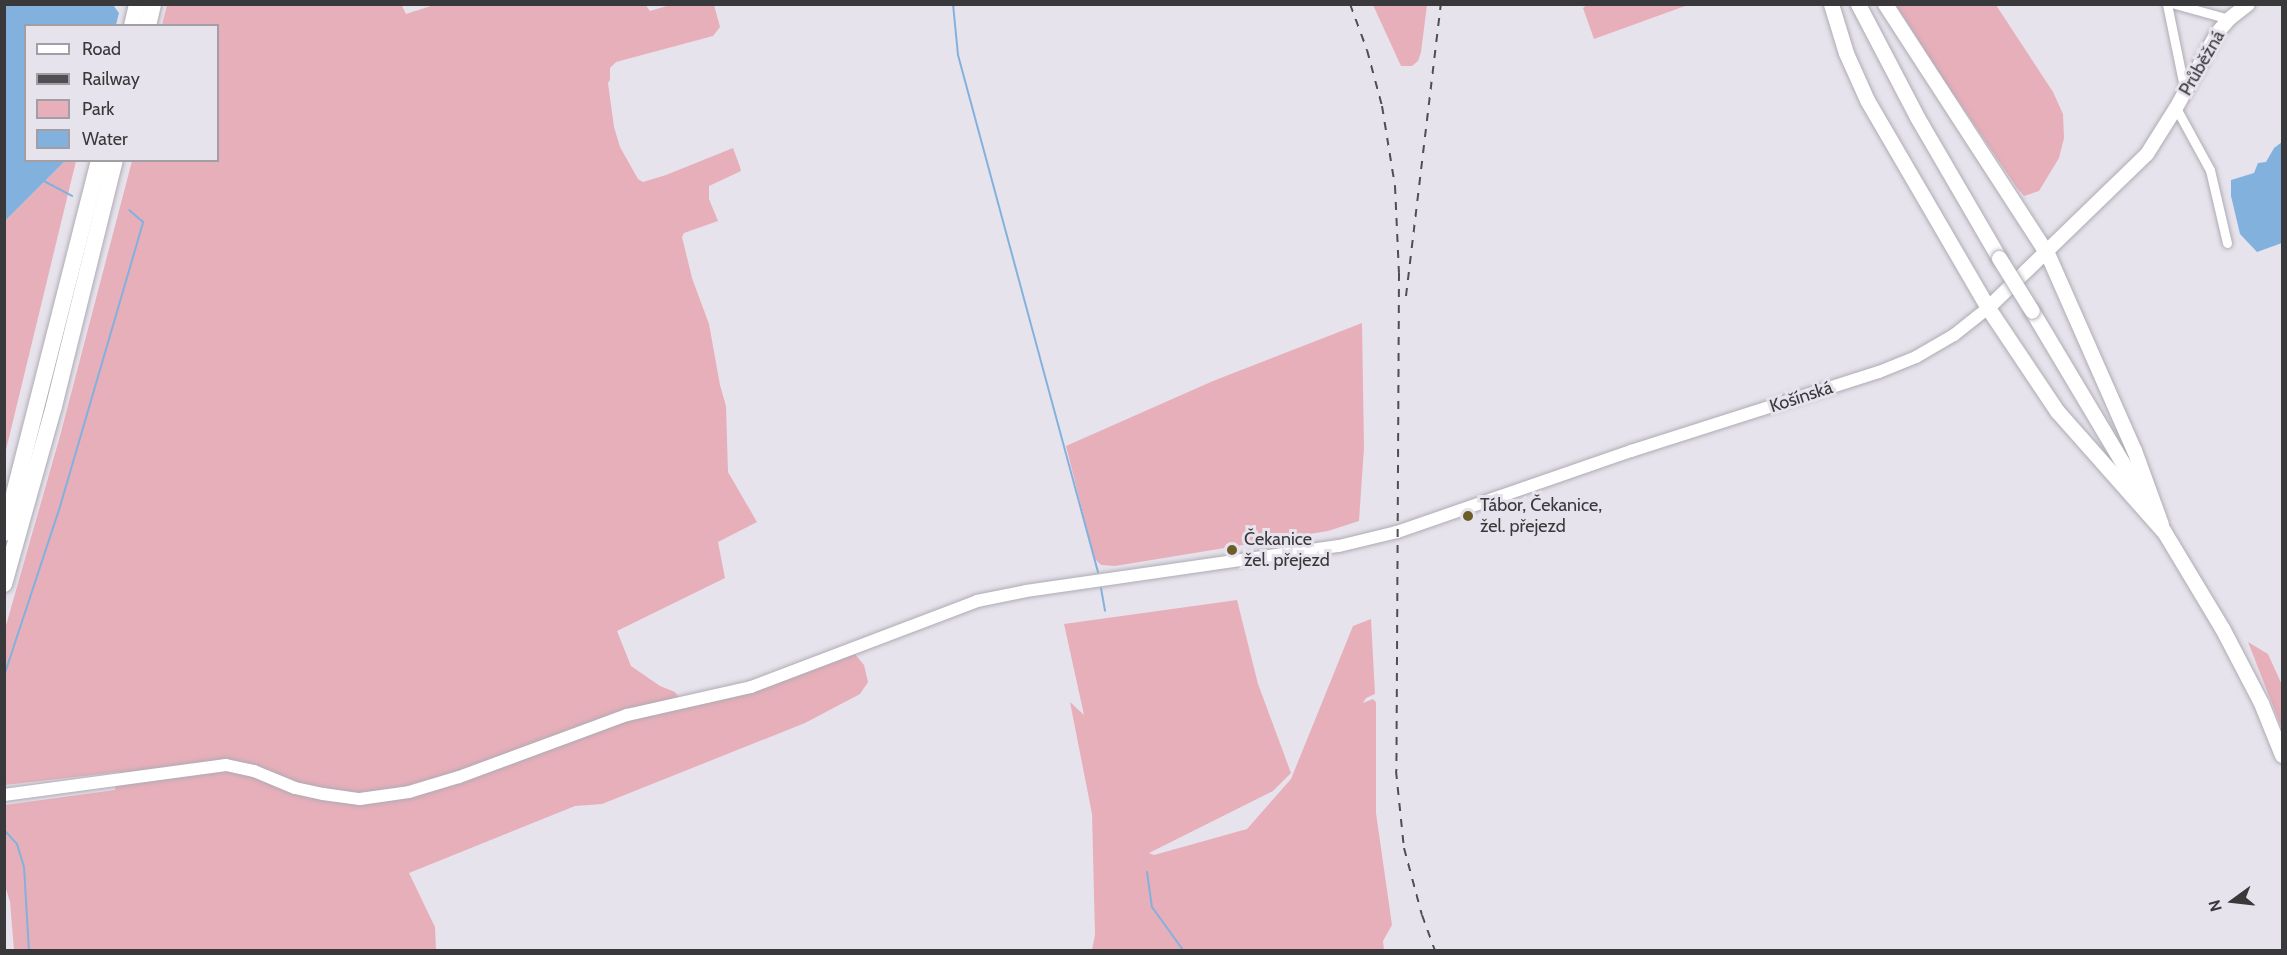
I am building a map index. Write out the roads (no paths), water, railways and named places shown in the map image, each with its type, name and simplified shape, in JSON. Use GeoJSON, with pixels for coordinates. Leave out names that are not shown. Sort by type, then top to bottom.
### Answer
{"type":"FeatureCollection","features":[{"type":"Feature","properties":{"kind":"highway"},"geometry":{"type":"LineString","coordinates":[[132,24],[137,4]]}},
{"type":"Feature","properties":{"kind":"highway"},"geometry":{"type":"LineString","coordinates":[[148,24],[153,4]]}},
{"type":"Feature","properties":{"kind":"highway"},"geometry":{"type":"LineString","coordinates":[[4,533],[98,162]]}},
{"type":"Feature","properties":{"kind":"highway"},"geometry":{"type":"LineString","coordinates":[[4,584],[54,406],[115,162]]}},
{"type":"Feature","properties":{"kind":"main road"},"geometry":{"type":"LineString","coordinates":[[1830,4],[1846,53],[1868,100],[1988,308],[2057,411],[2164,532]]}},
{"type":"Feature","properties":{"kind":"main road"},"geometry":{"type":"LineString","coordinates":[[1858,4],[1917,117],[1999,258],[2227,638],[2261,703],[2283,755]]}},
{"type":"Feature","properties":{"kind":"main road"},"geometry":{"type":"LineString","coordinates":[[1885,4],[2047,253],[2134,450],[2164,532]]}},
{"type":"Feature","properties":{"kind":"main road","name":"Průběžná"},"geometry":{"type":"LineString","coordinates":[[2176,108],[2217,33],[2229,19],[2248,4]]}},
{"type":"Feature","properties":{"kind":"main road","name":"Košínská"},"geometry":{"type":"LineString","coordinates":[[1988,308],[2147,154],[2176,108]]}},
{"type":"Feature","properties":{"kind":"street"},"geometry":{"type":"LineString","coordinates":[[2167,4],[2185,92]]}},
{"type":"Feature","properties":{"kind":"street","name":"Průběžná"},"geometry":{"type":"LineString","coordinates":[[2175,4],[2229,19]]}},
{"type":"Feature","properties":{"kind":"street"},"geometry":{"type":"LineString","coordinates":[[2176,108],[2210,170],[2227,243]]}},
{"type":"Feature","properties":{"kind":"street","name":"Košínská"},"geometry":{"type":"LineString","coordinates":[[7,795],[226,765],[254,771],[295,788],[322,794],[360,799],[392,795],[459,777],[627,715],[751,687],[977,601],[1026,591],[1339,546],[1403,530],[1631,451],[1879,372],[1916,357],[1944,341],[1988,308]]}},
{"type":"Feature","properties":{"kind":"water"},"geometry":{"type":"Polygon","coordinates":[[[5,4],[113,5],[119,13],[116,24],[24,24],[24,162],[64,162],[5,221],[5,4]]]}},
{"type":"Feature","properties":{"kind":"water"},"geometry":{"type":"Polygon","coordinates":[[[2282,142],[2282,243],[2257,252],[2240,234],[2231,196],[2231,180],[2254,173],[2258,163],[2266,162],[2274,148],[2282,142]]]}},
{"type":"Feature","properties":{"kind":"waterway"},"geometry":{"type":"LineString","coordinates":[[953,4],[958,55],[1098,572]]}},
{"type":"Feature","properties":{"kind":"waterway"},"geometry":{"type":"LineString","coordinates":[[42,180],[72,196]]}},
{"type":"Feature","properties":{"kind":"waterway"},"geometry":{"type":"LineString","coordinates":[[4,676],[59,510],[143,222],[129,210]]}},
{"type":"Feature","properties":{"kind":"waterway"},"geometry":{"type":"LineString","coordinates":[[1101,588],[1105,611]]}},
{"type":"Feature","properties":{"kind":"waterway"},"geometry":{"type":"LineString","coordinates":[[4,830],[17,844],[24,867],[29,950]]}},
{"type":"Feature","properties":{"kind":"waterway"},"geometry":{"type":"LineString","coordinates":[[1147,872],[1152,907],[1183,950]]}},
{"type":"Feature","properties":{"kind":"railway"},"geometry":{"type":"LineString","coordinates":[[1350,4],[1367,50],[1382,106],[1395,186],[1399,273],[1396,771],[1404,848],[1422,915],[1435,950]]}},
{"type":"Feature","properties":{"kind":"railway"},"geometry":{"type":"LineString","coordinates":[[1406,296],[1441,4]]}},
{"type":"Feature","properties":{"kind":"place","name":"Tábor, Čekanice, žel. přejezd"},"geometry":{"type":"Point","coordinates":[1468,516]}},
{"type":"Feature","properties":{"kind":"place","name":"Čekanice žel. přejezd"},"geometry":{"type":"Point","coordinates":[1232,550]}}]}
